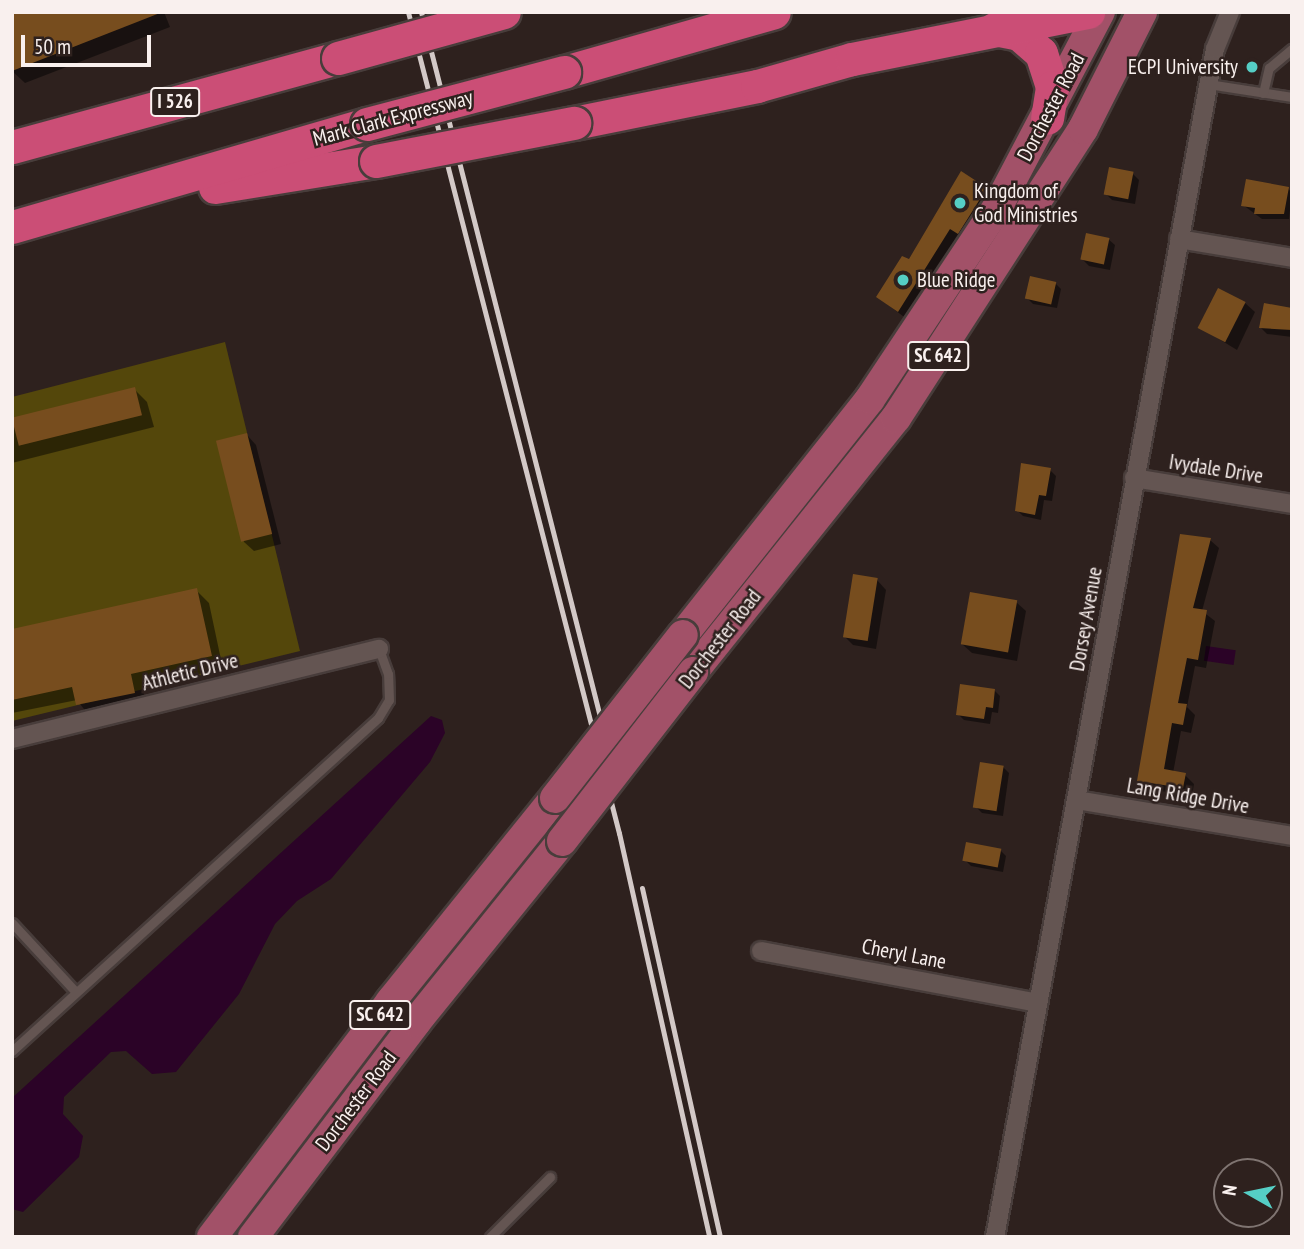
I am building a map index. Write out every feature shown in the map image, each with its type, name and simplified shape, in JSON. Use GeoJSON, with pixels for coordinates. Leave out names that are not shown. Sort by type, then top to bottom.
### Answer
{"type":"FeatureCollection","features":[{"type":"Feature","properties":{"kind":"highway","name":"I 526"},"geometry":{"type":"LineString","coordinates":[[12,147],[504,12]]}},
{"type":"Feature","properties":{"kind":"highway","name":"Mark Clark Expressway"},"geometry":{"type":"LineString","coordinates":[[12,227],[367,124],[564,72],[774,12]]}},
{"type":"Feature","properties":{"kind":"highway"},"geometry":{"type":"LineString","coordinates":[[75,210],[376,161],[574,123],[757,86],[852,59],[1087,12]]}},
{"type":"Feature","properties":{"kind":"highway"},"geometry":{"type":"LineString","coordinates":[[994,29],[1019,34],[1041,53],[1052,87],[1047,118]]}},
{"type":"Feature","properties":{"kind":"main road","name":"Dorchester Road"},"geometry":{"type":"LineString","coordinates":[[212,1237],[391,1001],[870,399],[998,206],[1047,118],[1100,12]]}},
{"type":"Feature","properties":{"kind":"main road","name":"Dorchester Road"},"geometry":{"type":"LineString","coordinates":[[253,1237],[416,1022],[896,418],[1083,129],[1142,12]]}},
{"type":"Feature","properties":{"kind":"street","name":"Dorsey Avenue"},"geometry":{"type":"LineString","coordinates":[[995,1237],[1208,84],[1215,49],[1230,12]]}},
{"type":"Feature","properties":{"kind":"street"},"geometry":{"type":"LineString","coordinates":[[1179,239],[1292,258]]}},
{"type":"Feature","properties":{"kind":"street","name":"Ivydale Drive"},"geometry":{"type":"LineString","coordinates":[[1134,478],[1292,504]]}},
{"type":"Feature","properties":{"kind":"street","name":"Athletic Drive"},"geometry":{"type":"LineString","coordinates":[[12,739],[379,649]]}},
{"type":"Feature","properties":{"kind":"street","name":"Lang Ridge Drive"},"geometry":{"type":"LineString","coordinates":[[1077,800],[1292,836]]}},
{"type":"Feature","properties":{"kind":"street","name":"Cheryl Lane"},"geometry":{"type":"LineString","coordinates":[[761,951],[1038,1003]]}},
{"type":"Feature","properties":{"kind":"lane"},"geometry":{"type":"LineString","coordinates":[[1263,93],[1269,68],[1292,49]]}},
{"type":"Feature","properties":{"kind":"lane"},"geometry":{"type":"LineString","coordinates":[[1208,84],[1292,97]]}},
{"type":"Feature","properties":{"kind":"lane"},"geometry":{"type":"LineString","coordinates":[[12,1051],[378,718],[389,700],[388,674],[379,649]]}},
{"type":"Feature","properties":{"kind":"lane"},"geometry":{"type":"LineString","coordinates":[[12,923],[76,992]]}},
{"type":"Feature","properties":{"kind":"lane"},"geometry":{"type":"LineString","coordinates":[[490,1237],[551,1177]]}},
{"type":"Feature","properties":{"kind":"shaded area"},"geometry":{"type":"Polygon","coordinates":[[[225,342],[300,651],[12,721],[12,397],[225,342]]]}},
{"type":"Feature","properties":{"kind":"shaded area"},"geometry":{"type":"Polygon","coordinates":[[[1206,646],[1236,650],[1234,665],[1204,661],[1206,646]]]}},
{"type":"Feature","properties":{"kind":"shaded area"},"geometry":{"type":"Polygon","coordinates":[[[431,716],[442,720],[445,733],[430,762],[331,879],[297,901],[275,924],[239,994],[176,1072],[152,1074],[126,1051],[111,1052],[64,1097],[63,1114],[83,1136],[79,1157],[23,1212],[12,1209],[12,1098],[431,716]]]}},
{"type":"Feature","properties":{"kind":"building"},"geometry":{"type":"Polygon","coordinates":[[[12,12],[160,12],[160,13],[12,71],[12,12]]]}},
{"type":"Feature","properties":{"kind":"building"},"geometry":{"type":"Polygon","coordinates":[[[1109,167],[1134,172],[1128,199],[1104,194],[1109,167]]]}},
{"type":"Feature","properties":{"kind":"building"},"geometry":{"type":"Polygon","coordinates":[[[961,171],[987,188],[958,234],[950,229],[898,312],[876,297],[902,256],[909,259],[961,171]]]}},
{"type":"Feature","properties":{"kind":"building"},"geometry":{"type":"Polygon","coordinates":[[[1246,179],[1289,187],[1284,214],[1254,214],[1255,208],[1241,206],[1246,179]]]}},
{"type":"Feature","properties":{"kind":"building"},"geometry":{"type":"Polygon","coordinates":[[[1086,233],[1109,238],[1104,264],[1080,259],[1086,233]]]}},
{"type":"Feature","properties":{"kind":"building"},"geometry":{"type":"Polygon","coordinates":[[[1030,276],[1056,282],[1051,304],[1025,298],[1030,276]]]}},
{"type":"Feature","properties":{"kind":"building"},"geometry":{"type":"Polygon","coordinates":[[[1218,288],[1246,302],[1225,342],[1198,328],[1218,288]]]}},
{"type":"Feature","properties":{"kind":"building"},"geometry":{"type":"Polygon","coordinates":[[[1264,303],[1292,308],[1292,330],[1259,328],[1264,303]]]}},
{"type":"Feature","properties":{"kind":"building"},"geometry":{"type":"Polygon","coordinates":[[[135,387],[142,415],[19,446],[12,418],[135,387]]]}},
{"type":"Feature","properties":{"kind":"building"},"geometry":{"type":"Polygon","coordinates":[[[247,433],[272,534],[241,542],[216,441],[247,433]]]}},
{"type":"Feature","properties":{"kind":"building"},"geometry":{"type":"Polygon","coordinates":[[[1021,463],[1051,468],[1046,496],[1039,495],[1035,515],[1015,511],[1021,463]]]}},
{"type":"Feature","properties":{"kind":"building"},"geometry":{"type":"Polygon","coordinates":[[[1180,534],[1211,538],[1193,608],[1207,610],[1198,660],[1187,658],[1178,703],[1187,704],[1183,725],[1172,723],[1164,769],[1186,773],[1183,788],[1137,781],[1180,534]]]}},
{"type":"Feature","properties":{"kind":"building"},"geometry":{"type":"Polygon","coordinates":[[[853,574],[878,578],[868,641],[843,637],[853,574]]]}},
{"type":"Feature","properties":{"kind":"building"},"geometry":{"type":"Polygon","coordinates":[[[197,588],[212,656],[131,674],[135,693],[76,705],[72,687],[12,700],[12,629],[197,588]]]}},
{"type":"Feature","properties":{"kind":"building"},"geometry":{"type":"Polygon","coordinates":[[[970,592],[1017,600],[1008,653],[961,644],[970,592]]]}},
{"type":"Feature","properties":{"kind":"building"},"geometry":{"type":"Polygon","coordinates":[[[960,684],[995,689],[993,708],[986,707],[984,719],[956,715],[960,684]]]}},
{"type":"Feature","properties":{"kind":"building"},"geometry":{"type":"Polygon","coordinates":[[[980,762],[1004,766],[997,811],[973,807],[980,762]]]}},
{"type":"Feature","properties":{"kind":"building"},"geometry":{"type":"Polygon","coordinates":[[[966,842],[1001,849],[998,868],[962,861],[966,842]]]}},
{"type":"Feature","properties":{"kind":"railway"},"geometry":{"type":"LineString","coordinates":[[408,12],[619,833],[709,1237]]}},
{"type":"Feature","properties":{"kind":"railway"},"geometry":{"type":"LineString","coordinates":[[421,12],[614,772]]}},
{"type":"Feature","properties":{"kind":"railway"},"geometry":{"type":"LineString","coordinates":[[642,888],[720,1237]]}},
{"type":"Feature","properties":{"kind":"place","name":"ECPI University"},"geometry":{"type":"Point","coordinates":[1252,67]}},
{"type":"Feature","properties":{"kind":"place","name":"Kingdom of God Ministries"},"geometry":{"type":"Point","coordinates":[960,203]}},
{"type":"Feature","properties":{"kind":"place","name":"Blue Ridge"},"geometry":{"type":"Point","coordinates":[903,280]}}]}
